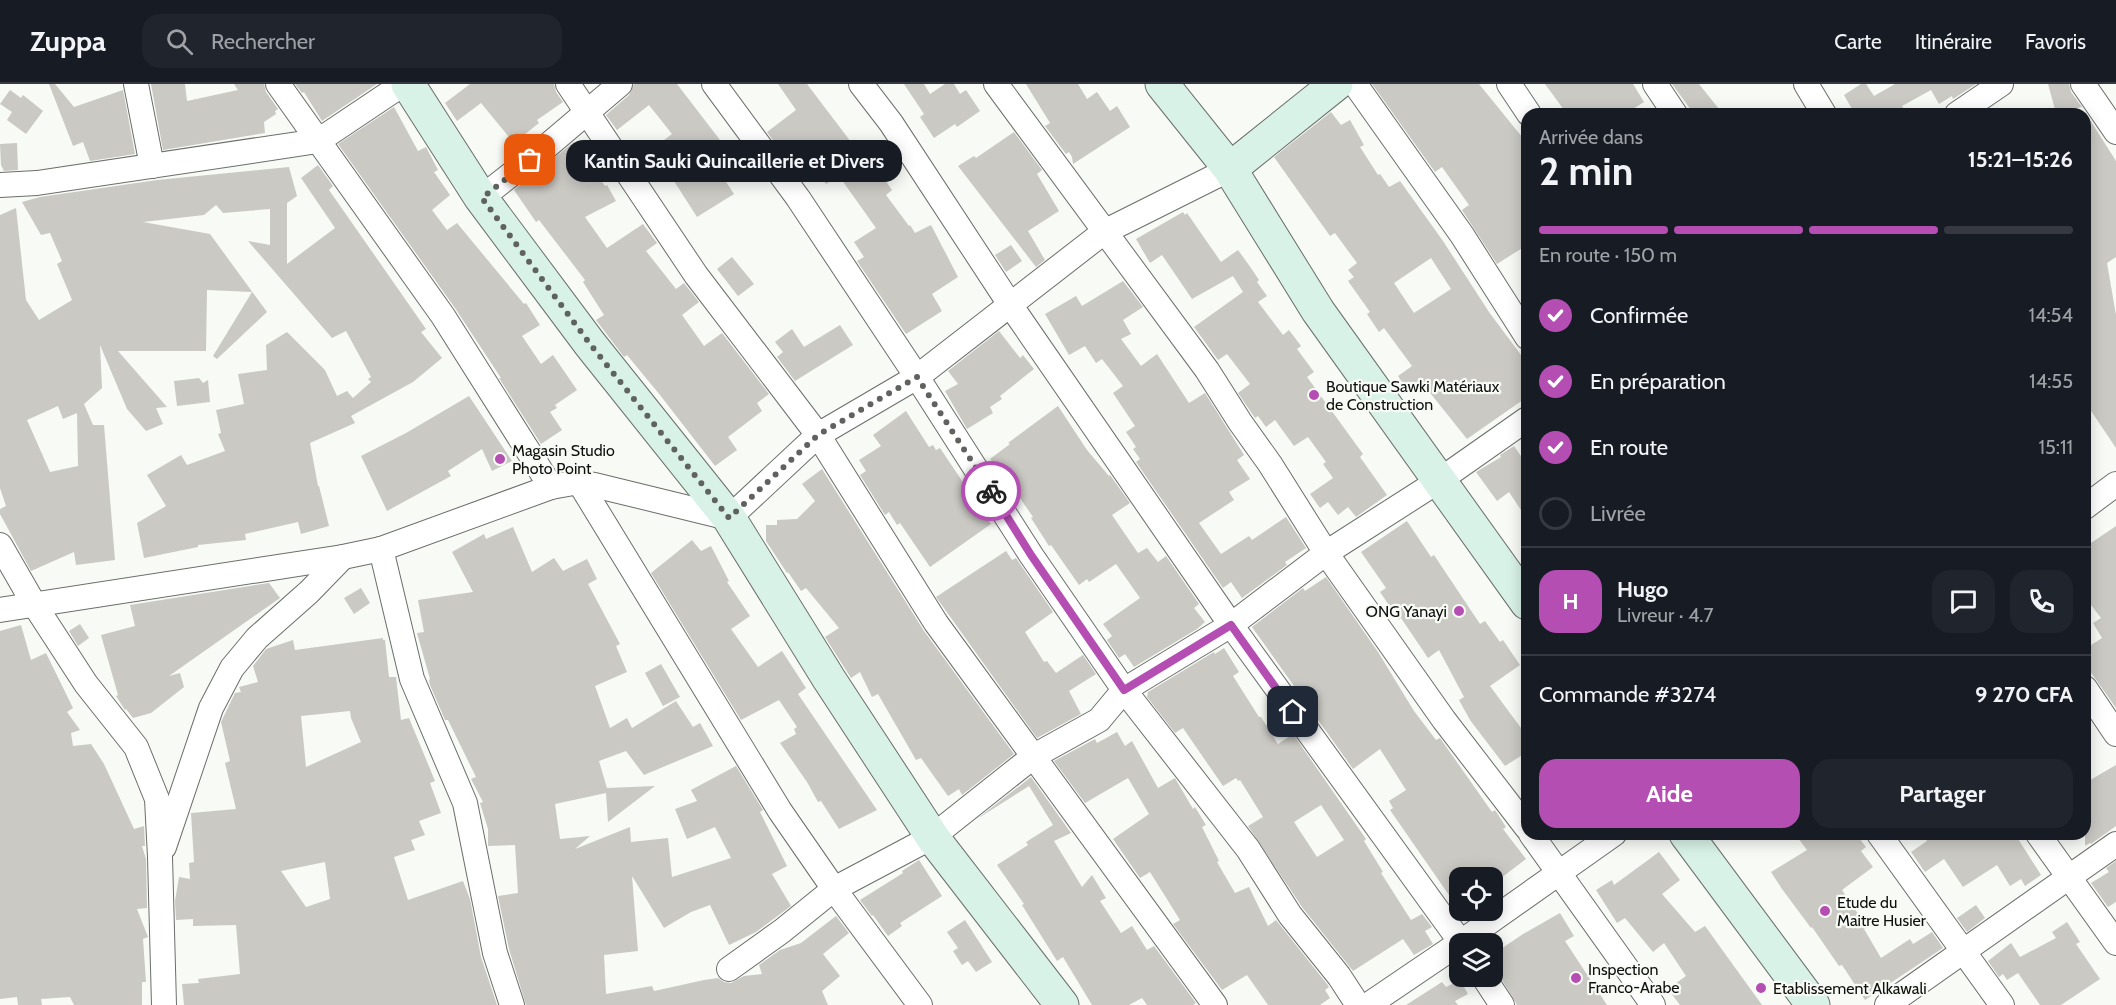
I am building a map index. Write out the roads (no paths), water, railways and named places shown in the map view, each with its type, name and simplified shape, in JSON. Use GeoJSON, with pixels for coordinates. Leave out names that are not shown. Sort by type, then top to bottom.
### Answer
{"type":"FeatureCollection","features":[{"type":"Feature","properties":{"kind":"street"},"geometry":{"type":"LineString","coordinates":[[136,84],[152,166]]}},
{"type":"Feature","properties":{"kind":"street"},"geometry":{"type":"LineString","coordinates":[[278,84],[443,315],[551,487]]}},
{"type":"Feature","properties":{"kind":"street"},"geometry":{"type":"LineString","coordinates":[[0,185],[37,183],[318,141],[403,84]]}},
{"type":"Feature","properties":{"kind":"street"},"geometry":{"type":"LineString","coordinates":[[408,84],[482,198],[590,344],[729,518],[829,679],[932,837],[1062,1005]]}},
{"type":"Feature","properties":{"kind":"street"},"geometry":{"type":"LineString","coordinates":[[568,84],[696,275],[818,435],[936,623],[1215,1005]]}},
{"type":"Feature","properties":{"kind":"street"},"geometry":{"type":"LineString","coordinates":[[482,198],[620,84]]}},
{"type":"Feature","properties":{"kind":"street"},"geometry":{"type":"LineString","coordinates":[[714,84],[798,198],[917,377],[1031,555],[1124,690],[1248,849],[1290,915],[1339,976],[1358,1005]]}},
{"type":"Feature","properties":{"kind":"street"},"geometry":{"type":"LineString","coordinates":[[861,84],[891,123],[1011,306],[1231,625],[1454,933]]}},
{"type":"Feature","properties":{"kind":"street"},"geometry":{"type":"LineString","coordinates":[[996,84],[1207,370],[1270,464],[1326,554],[1444,720],[1521,820]]}},
{"type":"Feature","properties":{"kind":"street"},"geometry":{"type":"LineString","coordinates":[[1162,84],[1230,170],[1318,311],[1521,595]]}},
{"type":"Feature","properties":{"kind":"street"},"geometry":{"type":"LineString","coordinates":[[729,518],[818,435],[917,377],[1104,232],[1230,170],[1336,84]]}},
{"type":"Feature","properties":{"kind":"street"},"geometry":{"type":"LineString","coordinates":[[1355,84],[1462,235],[1521,328]]}},
{"type":"Feature","properties":{"kind":"street"},"geometry":{"type":"LineString","coordinates":[[1509,84],[1525,108]]}},
{"type":"Feature","properties":{"kind":"street"},"geometry":{"type":"LineString","coordinates":[[1655,84],[1671,108]]}},
{"type":"Feature","properties":{"kind":"street"},"geometry":{"type":"LineString","coordinates":[[1806,84],[1820,108]]}},
{"type":"Feature","properties":{"kind":"street"},"geometry":{"type":"LineString","coordinates":[[1966,108],[2001,84]]}},
{"type":"Feature","properties":{"kind":"street"},"geometry":{"type":"LineString","coordinates":[[2083,84],[2116,132]]}},
{"type":"Feature","properties":{"kind":"street"},"geometry":{"type":"LineString","coordinates":[[729,969],[782,932],[834,889],[932,837],[1034,756],[1099,720],[1124,690],[1231,625],[1326,554],[1440,480],[1521,423]]}},
{"type":"Feature","properties":{"kind":"street"},"geometry":{"type":"LineString","coordinates":[[0,610],[343,557],[381,549],[551,487],[579,482],[729,518]]}},
{"type":"Feature","properties":{"kind":"street"},"geometry":{"type":"LineString","coordinates":[[579,482],[780,811],[913,1003]]}},
{"type":"Feature","properties":{"kind":"street"},"geometry":{"type":"LineString","coordinates":[[2091,503],[2116,484]]}},
{"type":"Feature","properties":{"kind":"street"},"geometry":{"type":"LineString","coordinates":[[0,545],[34,604],[86,684],[136,747],[157,799],[164,1005]]}},
{"type":"Feature","properties":{"kind":"street"},"geometry":{"type":"LineString","coordinates":[[381,549],[412,679],[465,803],[495,953],[512,1005]]}},
{"type":"Feature","properties":{"kind":"street"},"geometry":{"type":"LineString","coordinates":[[160,857],[211,708],[232,668],[257,638],[309,592],[343,557]]}},
{"type":"Feature","properties":{"kind":"street"},"geometry":{"type":"LineString","coordinates":[[2091,697],[2116,734]]}},
{"type":"Feature","properties":{"kind":"street"},"geometry":{"type":"LineString","coordinates":[[1535,840],[1653,1005]]}},
{"type":"Feature","properties":{"kind":"street"},"geometry":{"type":"LineString","coordinates":[[1475,933],[1606,840]]}},
{"type":"Feature","properties":{"kind":"street"},"geometry":{"type":"LineString","coordinates":[[1690,840],[1813,1005]]}},
{"type":"Feature","properties":{"kind":"street"},"geometry":{"type":"LineString","coordinates":[[1883,840],[2002,1005]]}},
{"type":"Feature","properties":{"kind":"street"},"geometry":{"type":"LineString","coordinates":[[2043,840],[2116,943]]}},
{"type":"Feature","properties":{"kind":"street"},"geometry":{"type":"LineString","coordinates":[[1887,1005],[2116,844]]}},
{"type":"Feature","properties":{"kind":"street"},"geometry":{"type":"LineString","coordinates":[[1368,1005],[1449,951]]}},
{"type":"Feature","properties":{"kind":"street"},"geometry":{"type":"LineString","coordinates":[[1490,987],[1502,1005]]}},
{"type":"Feature","properties":{"kind":"place","name":"Kantin Sauki Quincaillerie et Divers"},"geometry":{"type":"Point","coordinates":[530,160]}},
{"type":"Feature","properties":{"kind":"place","name":"Boutique Sawki Matériaux de Construction"},"geometry":{"type":"Point","coordinates":[1314,395]}},
{"type":"Feature","properties":{"kind":"place","name":"Magasin Studio Photo Point"},"geometry":{"type":"Point","coordinates":[500,459]}},
{"type":"Feature","properties":{"kind":"place","name":"ONG Yanayi"},"geometry":{"type":"Point","coordinates":[1459,611]}},
{"type":"Feature","properties":{"kind":"place","name":"Etude du Maitre Husier"},"geometry":{"type":"Point","coordinates":[1825,911]}},
{"type":"Feature","properties":{"kind":"place","name":"Inspection Franco-Arabe"},"geometry":{"type":"Point","coordinates":[1576,978]}},
{"type":"Feature","properties":{"kind":"place","name":"Etablissement Alkawali"},"geometry":{"type":"Point","coordinates":[1761,988]}}]}
